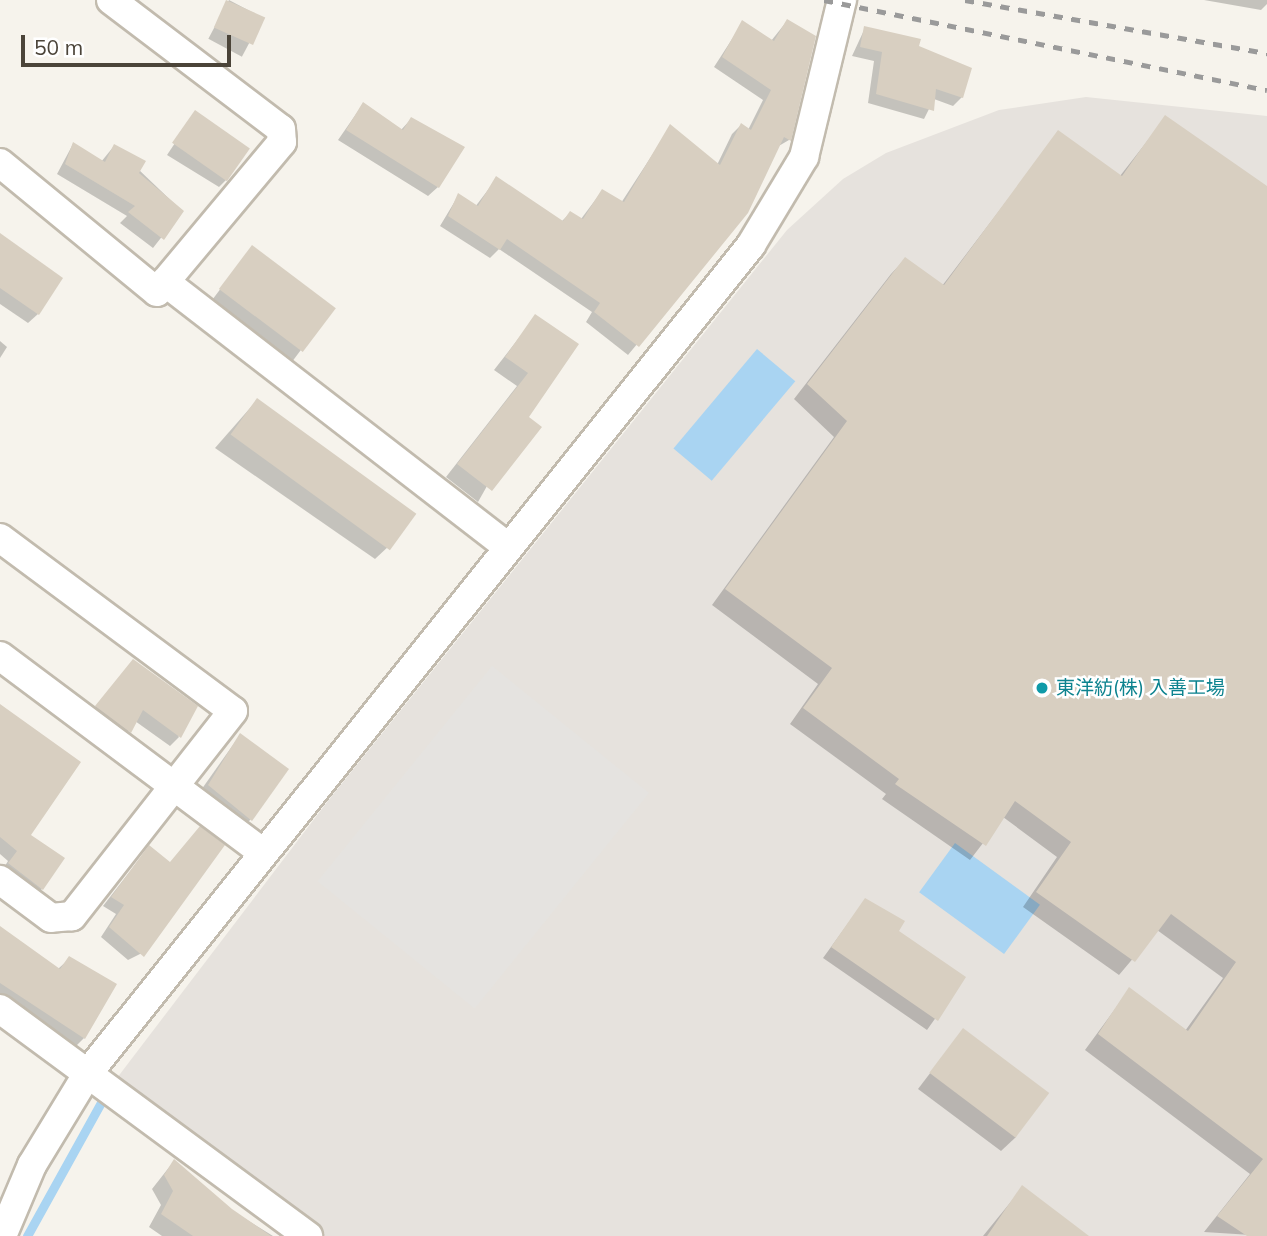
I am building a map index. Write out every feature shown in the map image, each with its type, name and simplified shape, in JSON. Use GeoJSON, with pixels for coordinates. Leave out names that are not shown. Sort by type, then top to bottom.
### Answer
{"type":"FeatureCollection","features":[{"type":"Feature","properties":{"kind":"street"},"geometry":{"type":"LineString","coordinates":[[5,177],[157,292],[282,142],[281,129],[111,0]]}},
{"type":"Feature","properties":{"kind":"street"},"geometry":{"type":"LineString","coordinates":[[3,1228],[33,1166],[88,1073],[261,850],[751,245],[804,157],[842,0]]}},
{"type":"Feature","properties":{"kind":"street"},"geometry":{"type":"LineString","coordinates":[[165,282],[506,545]]}},
{"type":"Feature","properties":{"kind":"street"},"geometry":{"type":"LineString","coordinates":[[0,538],[233,711],[72,916],[51,918],[0,880]]}},
{"type":"Feature","properties":{"kind":"street"},"geometry":{"type":"LineString","coordinates":[[0,656],[261,850]]}},
{"type":"Feature","properties":{"kind":"street"},"geometry":{"type":"LineString","coordinates":[[0,1009],[308,1236]]}},
{"type":"Feature","properties":{"kind":"shaded area"},"geometry":{"type":"Polygon","coordinates":[[[1086,97],[1267,116],[1267,1236],[325,1236],[117,1078],[331,797],[787,230],[843,179],[886,153],[999,110],[1086,97]]]}},
{"type":"Feature","properties":{"kind":"shaded area"},"geometry":{"type":"Polygon","coordinates":[[[492,666],[649,793],[475,1008],[318,881],[492,666]]]}},
{"type":"Feature","properties":{"kind":"water"},"geometry":{"type":"Polygon","coordinates":[[[757,349],[795,381],[712,481],[673,449],[757,349]]]}},
{"type":"Feature","properties":{"kind":"water"},"geometry":{"type":"Polygon","coordinates":[[[955,843],[1040,905],[1004,954],[919,892],[955,843]]]}},
{"type":"Feature","properties":{"kind":"building"},"geometry":{"type":"Polygon","coordinates":[[[226,0],[265,17],[253,45],[214,27],[226,0]]]}},
{"type":"Feature","properties":{"kind":"building"},"geometry":{"type":"Polygon","coordinates":[[[787,19],[816,36],[791,141],[784,137],[748,213],[639,347],[594,312],[600,303],[507,239],[500,250],[448,216],[458,193],[478,206],[496,176],[563,221],[570,211],[583,219],[602,189],[624,202],[670,124],[720,165],[741,123],[751,130],[771,90],[722,57],[742,20],[774,41],[787,19]]]}},
{"type":"Feature","properties":{"kind":"building"},"geometry":{"type":"Polygon","coordinates":[[[864,26],[921,39],[919,46],[972,68],[963,98],[936,89],[934,111],[876,94],[882,52],[860,47],[864,26]]]}},
{"type":"Feature","properties":{"kind":"building"},"geometry":{"type":"Polygon","coordinates":[[[363,102],[403,130],[411,117],[465,147],[439,188],[346,130],[363,102]]]}},
{"type":"Feature","properties":{"kind":"building"},"geometry":{"type":"Polygon","coordinates":[[[195,110],[250,148],[227,181],[172,143],[195,110]]]}},
{"type":"Feature","properties":{"kind":"building","name":"東洋紡(株) 入善工場"},"geometry":{"type":"Polygon","coordinates":[[[1165,115],[1267,186],[1267,1236],[1247,1236],[1217,1216],[1263,1159],[1098,1034],[1129,987],[1188,1031],[1236,962],[1171,914],[1135,962],[1036,892],[1071,842],[1015,801],[986,846],[895,784],[899,779],[803,708],[832,668],[725,589],[847,421],[807,384],[905,257],[944,285],[1058,130],[1122,176],[1165,115]]]}},
{"type":"Feature","properties":{"kind":"building"},"geometry":{"type":"Polygon","coordinates":[[[73,142],[105,162],[114,144],[146,161],[139,173],[184,211],[164,240],[128,212],[135,206],[65,164],[73,142]]]}},
{"type":"Feature","properties":{"kind":"building"},"geometry":{"type":"Polygon","coordinates":[[[0,233],[63,278],[39,315],[0,288],[0,233]]]}},
{"type":"Feature","properties":{"kind":"building"},"geometry":{"type":"Polygon","coordinates":[[[252,245],[336,308],[303,352],[219,289],[252,245]]]}},
{"type":"Feature","properties":{"kind":"building"},"geometry":{"type":"Polygon","coordinates":[[[535,314],[579,344],[529,417],[542,427],[492,491],[457,464],[528,373],[505,357],[535,314]]]}},
{"type":"Feature","properties":{"kind":"building"},"geometry":{"type":"Polygon","coordinates":[[[257,398],[416,514],[390,550],[231,434],[257,398]]]}},
{"type":"Feature","properties":{"kind":"building"},"geometry":{"type":"Polygon","coordinates":[[[133,659],[198,706],[181,738],[143,710],[131,733],[95,706],[133,659]]]}},
{"type":"Feature","properties":{"kind":"building"},"geometry":{"type":"Polygon","coordinates":[[[0,704],[81,762],[31,835],[65,858],[43,890],[8,863],[17,851],[0,837],[0,704]]]}},
{"type":"Feature","properties":{"kind":"building"},"geometry":{"type":"Polygon","coordinates":[[[240,733],[289,769],[252,821],[208,785],[240,733]]]}},
{"type":"Feature","properties":{"kind":"building"},"geometry":{"type":"Polygon","coordinates":[[[200,826],[225,845],[144,957],[109,927],[124,905],[111,897],[149,845],[170,862],[200,826]]]}},
{"type":"Feature","properties":{"kind":"building"},"geometry":{"type":"Polygon","coordinates":[[[865,898],[905,921],[899,931],[966,977],[938,1021],[831,947],[865,898]]]}},
{"type":"Feature","properties":{"kind":"building"},"geometry":{"type":"Polygon","coordinates":[[[0,926],[60,969],[69,956],[117,984],[85,1039],[0,983],[0,926]]]}},
{"type":"Feature","properties":{"kind":"building"},"geometry":{"type":"Polygon","coordinates":[[[963,1028],[1049,1093],[1016,1138],[929,1073],[963,1028]]]}},
{"type":"Feature","properties":{"kind":"building"},"geometry":{"type":"Polygon","coordinates":[[[174,1159],[232,1209],[271,1236],[193,1236],[161,1214],[173,1191],[164,1175],[174,1159]]]}},
{"type":"Feature","properties":{"kind":"building"},"geometry":{"type":"Polygon","coordinates":[[[1022,1185],[1089,1236],[987,1236],[1022,1185]]]}},
{"type":"Feature","properties":{"kind":"waterway"},"geometry":{"type":"LineString","coordinates":[[27,1236],[103,1099]]}},
{"type":"Feature","properties":{"kind":"railway"},"geometry":{"type":"LineString","coordinates":[[824,0],[1267,90]]}},
{"type":"Feature","properties":{"kind":"railway"},"geometry":{"type":"LineString","coordinates":[[965,0],[1267,53]]}},
{"type":"Feature","properties":{"kind":"place","name":"東洋紡(株) 入善工場"},"geometry":{"type":"Point","coordinates":[1042,688]}}]}
